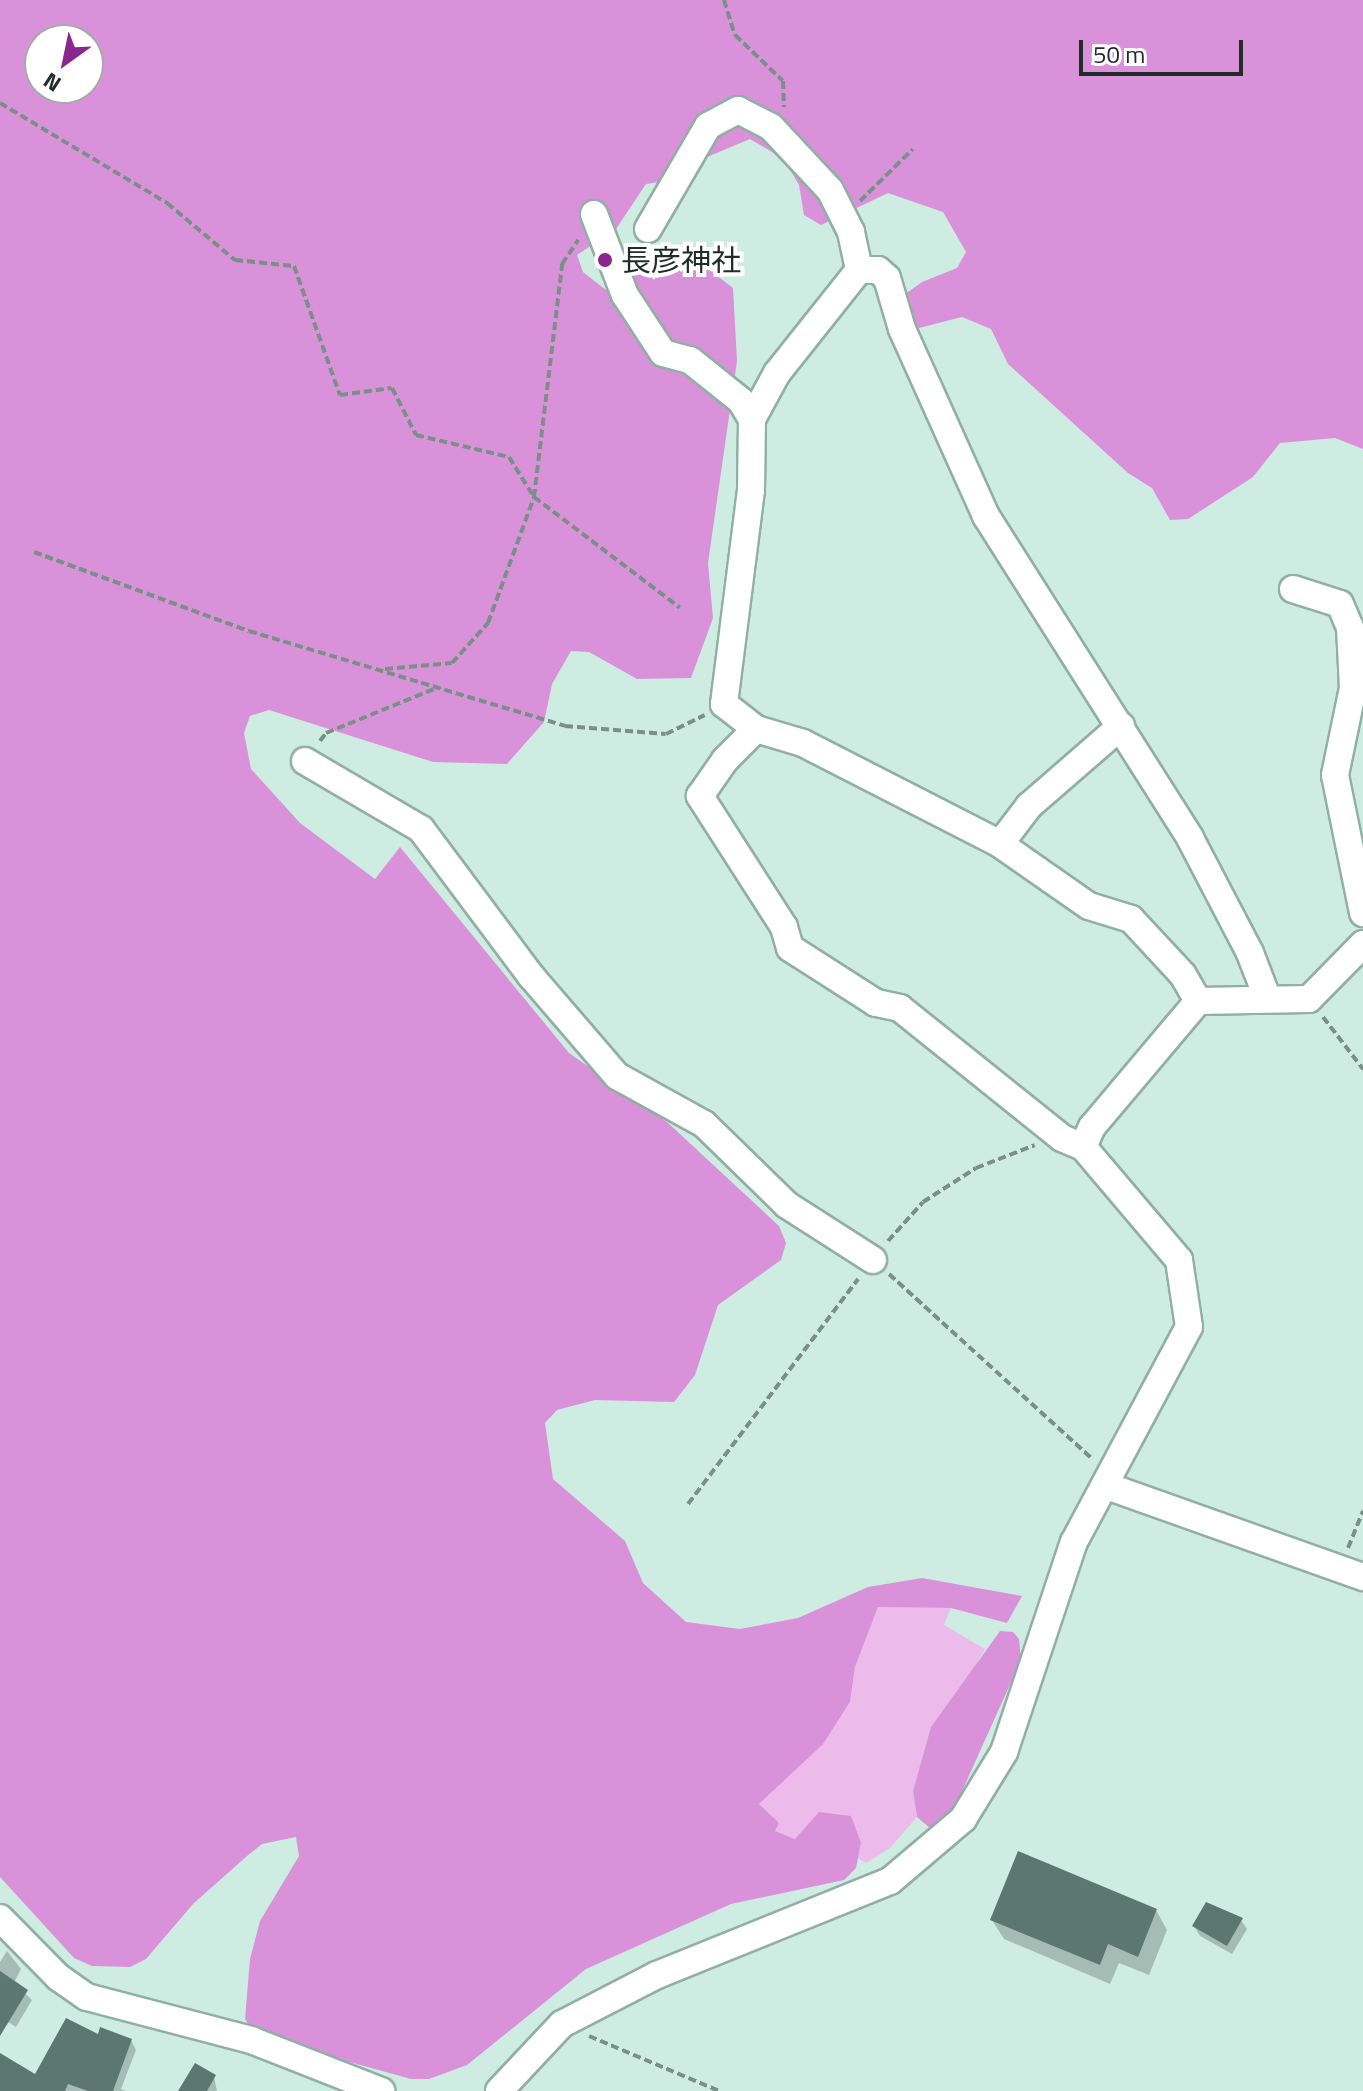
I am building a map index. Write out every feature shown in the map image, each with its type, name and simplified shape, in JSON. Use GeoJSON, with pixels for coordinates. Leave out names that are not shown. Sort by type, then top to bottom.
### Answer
{"type":"FeatureCollection","features":[{"type":"Feature","properties":{"kind":"street"},"geometry":{"type":"LineString","coordinates":[[648,229],[708,126],[738,110],[771,127],[830,190],[844,217],[859,270]]}},
{"type":"Feature","properties":{"kind":"street"},"geometry":{"type":"LineString","coordinates":[[594,214],[625,295],[663,353],[690,360],[741,401],[752,419]]}},
{"type":"Feature","properties":{"kind":"street"},"geometry":{"type":"LineString","coordinates":[[859,270],[777,373],[752,419],[751,490],[724,704],[756,729],[803,743],[1000,844],[1089,906],[1131,919],[1183,975],[1198,1001]]}},
{"type":"Feature","properties":{"kind":"street"},"geometry":{"type":"LineString","coordinates":[[859,270],[878,270],[887,278],[902,329],[986,516],[1190,838],[1250,953],[1267,997]]}},
{"type":"Feature","properties":{"kind":"street"},"geometry":{"type":"LineString","coordinates":[[1293,589],[1340,604],[1350,627],[1353,688],[1335,775],[1363,913]]}},
{"type":"Feature","properties":{"kind":"street"},"geometry":{"type":"LineString","coordinates":[[1000,844],[1029,806],[1121,726]]}},
{"type":"Feature","properties":{"kind":"street"},"geometry":{"type":"LineString","coordinates":[[499,2091],[562,2024],[657,1975],[890,1881],[952,1829],[1004,1752],[1074,1542],[1107,1486],[1189,1327],[1179,1260],[1072,1143],[900,1008],[876,1003],[790,948],[784,927],[700,796],[725,760],[756,729]]}},
{"type":"Feature","properties":{"kind":"street"},"geometry":{"type":"LineString","coordinates":[[305,761],[421,829],[484,907],[531,976],[617,1076],[704,1124],[787,1205],[873,1260]]}},
{"type":"Feature","properties":{"kind":"street"},"geometry":{"type":"LineString","coordinates":[[1072,1143],[1092,1127],[1198,1001],[1267,997],[1309,999],[1363,944]]}},
{"type":"Feature","properties":{"kind":"street"},"geometry":{"type":"LineString","coordinates":[[1107,1486],[1351,1573]]}},
{"type":"Feature","properties":{"kind":"street"},"geometry":{"type":"LineString","coordinates":[[0,1918],[58,1977],[87,1997],[251,2040],[381,2091]]}},
{"type":"Feature","properties":{"kind":"path"},"geometry":{"type":"LineString","coordinates":[[724,0],[735,35],[783,81],[786,143]]}},
{"type":"Feature","properties":{"kind":"path"},"geometry":{"type":"LineString","coordinates":[[0,103],[167,203],[235,260],[294,266],[340,395],[392,388],[416,435],[509,457],[534,497],[680,608]]}},
{"type":"Feature","properties":{"kind":"path"},"geometry":{"type":"LineString","coordinates":[[844,217],[913,149]]}},
{"type":"Feature","properties":{"kind":"path"},"geometry":{"type":"LineString","coordinates":[[382,670],[452,663],[488,623],[534,497],[562,264],[594,214]]}},
{"type":"Feature","properties":{"kind":"path"},"geometry":{"type":"LineString","coordinates":[[34,552],[249,631],[565,726],[666,734],[724,704]]}},
{"type":"Feature","properties":{"kind":"path"},"geometry":{"type":"LineString","coordinates":[[305,761],[326,733],[437,688]]}},
{"type":"Feature","properties":{"kind":"path"},"geometry":{"type":"LineString","coordinates":[[1309,999],[1363,1069]]}},
{"type":"Feature","properties":{"kind":"path"},"geometry":{"type":"LineString","coordinates":[[688,1504],[873,1260],[923,1202],[976,1168],[1072,1143]]}},
{"type":"Feature","properties":{"kind":"path"},"geometry":{"type":"LineString","coordinates":[[873,1260],[1095,1462],[1107,1486]]}},
{"type":"Feature","properties":{"kind":"path"},"geometry":{"type":"LineString","coordinates":[[1351,1573],[1363,1511]]}},
{"type":"Feature","properties":{"kind":"path"},"geometry":{"type":"LineString","coordinates":[[562,2024],[719,2091]]}},
{"type":"Feature","properties":{"kind":"shaded area"},"geometry":{"type":"Polygon","coordinates":[[[0,0],[1363,0],[1363,449],[1335,438],[1280,443],[1253,477],[1188,519],[1170,520],[1152,488],[1128,473],[1008,364],[991,329],[962,317],[915,329],[897,300],[922,282],[957,268],[966,252],[943,212],[888,193],[821,225],[804,215],[799,185],[784,159],[750,139],[688,165],[665,181],[646,184],[616,229],[577,255],[583,272],[606,290],[631,279],[666,247],[678,246],[733,288],[737,361],[708,563],[713,618],[691,678],[637,679],[589,652],[571,651],[552,684],[544,722],[507,764],[433,762],[269,710],[250,716],[244,733],[251,769],[300,823],[375,879],[400,847],[569,1053],[667,1122],[779,1226],[786,1243],[781,1260],[718,1305],[695,1375],[674,1402],[595,1400],[557,1410],[545,1423],[553,1479],[625,1541],[643,1583],[686,1622],[740,1629],[798,1618],[868,1587],[922,1578],[1022,1596],[1007,1623],[951,1608],[878,1607],[855,1667],[850,1702],[823,1744],[759,1804],[779,1823],[775,1831],[795,1839],[819,1812],[851,1816],[861,1843],[856,1868],[844,1880],[731,1904],[586,1969],[467,2065],[429,2079],[411,2079],[256,2036],[245,2019],[250,1959],[260,1921],[299,1856],[296,1837],[262,1844],[247,1856],[193,1904],[146,1959],[130,1967],[92,1966],[74,1958],[0,1877],[0,0]]]}},
{"type":"Feature","properties":{"kind":"shaded area"},"geometry":{"type":"Polygon","coordinates":[[[878,1607],[951,1608],[944,1625],[985,1649],[924,1755],[913,1791],[917,1817],[890,1848],[866,1863],[858,1858],[861,1843],[796,1839],[774,1831],[759,1804],[822,1744],[850,1702],[855,1667],[878,1607]]]}},
{"type":"Feature","properties":{"kind":"shaded area"},"geometry":{"type":"Polygon","coordinates":[[[1000,1631],[1013,1632],[1019,1639],[1021,1660],[958,1800],[945,1819],[930,1828],[917,1817],[913,1791],[931,1727],[1000,1631]]]}},
{"type":"Feature","properties":{"kind":"building"},"geometry":{"type":"Polygon","coordinates":[[[1018,1851],[1157,1909],[1138,1957],[1108,1944],[1100,1965],[990,1920],[1018,1851]]]}},
{"type":"Feature","properties":{"kind":"building"},"geometry":{"type":"Polygon","coordinates":[[[1206,1902],[1243,1918],[1227,1946],[1192,1926],[1206,1902]]]}},
{"type":"Feature","properties":{"kind":"building"},"geometry":{"type":"Polygon","coordinates":[[[0,1971],[28,1990],[0,2036],[0,1971]]]}},
{"type":"Feature","properties":{"kind":"building"},"geometry":{"type":"Polygon","coordinates":[[[66,2018],[98,2034],[100,2027],[132,2039],[113,2091],[88,2091],[68,2084],[65,2091],[0,2091],[0,2053],[35,2074],[66,2018]]]}},
{"type":"Feature","properties":{"kind":"building"},"geometry":{"type":"Polygon","coordinates":[[[195,2063],[216,2075],[207,2091],[178,2091],[195,2063]]]}},
{"type":"Feature","properties":{"kind":"place","name":"長彦神社"},"geometry":{"type":"Point","coordinates":[605,260]}}]}
